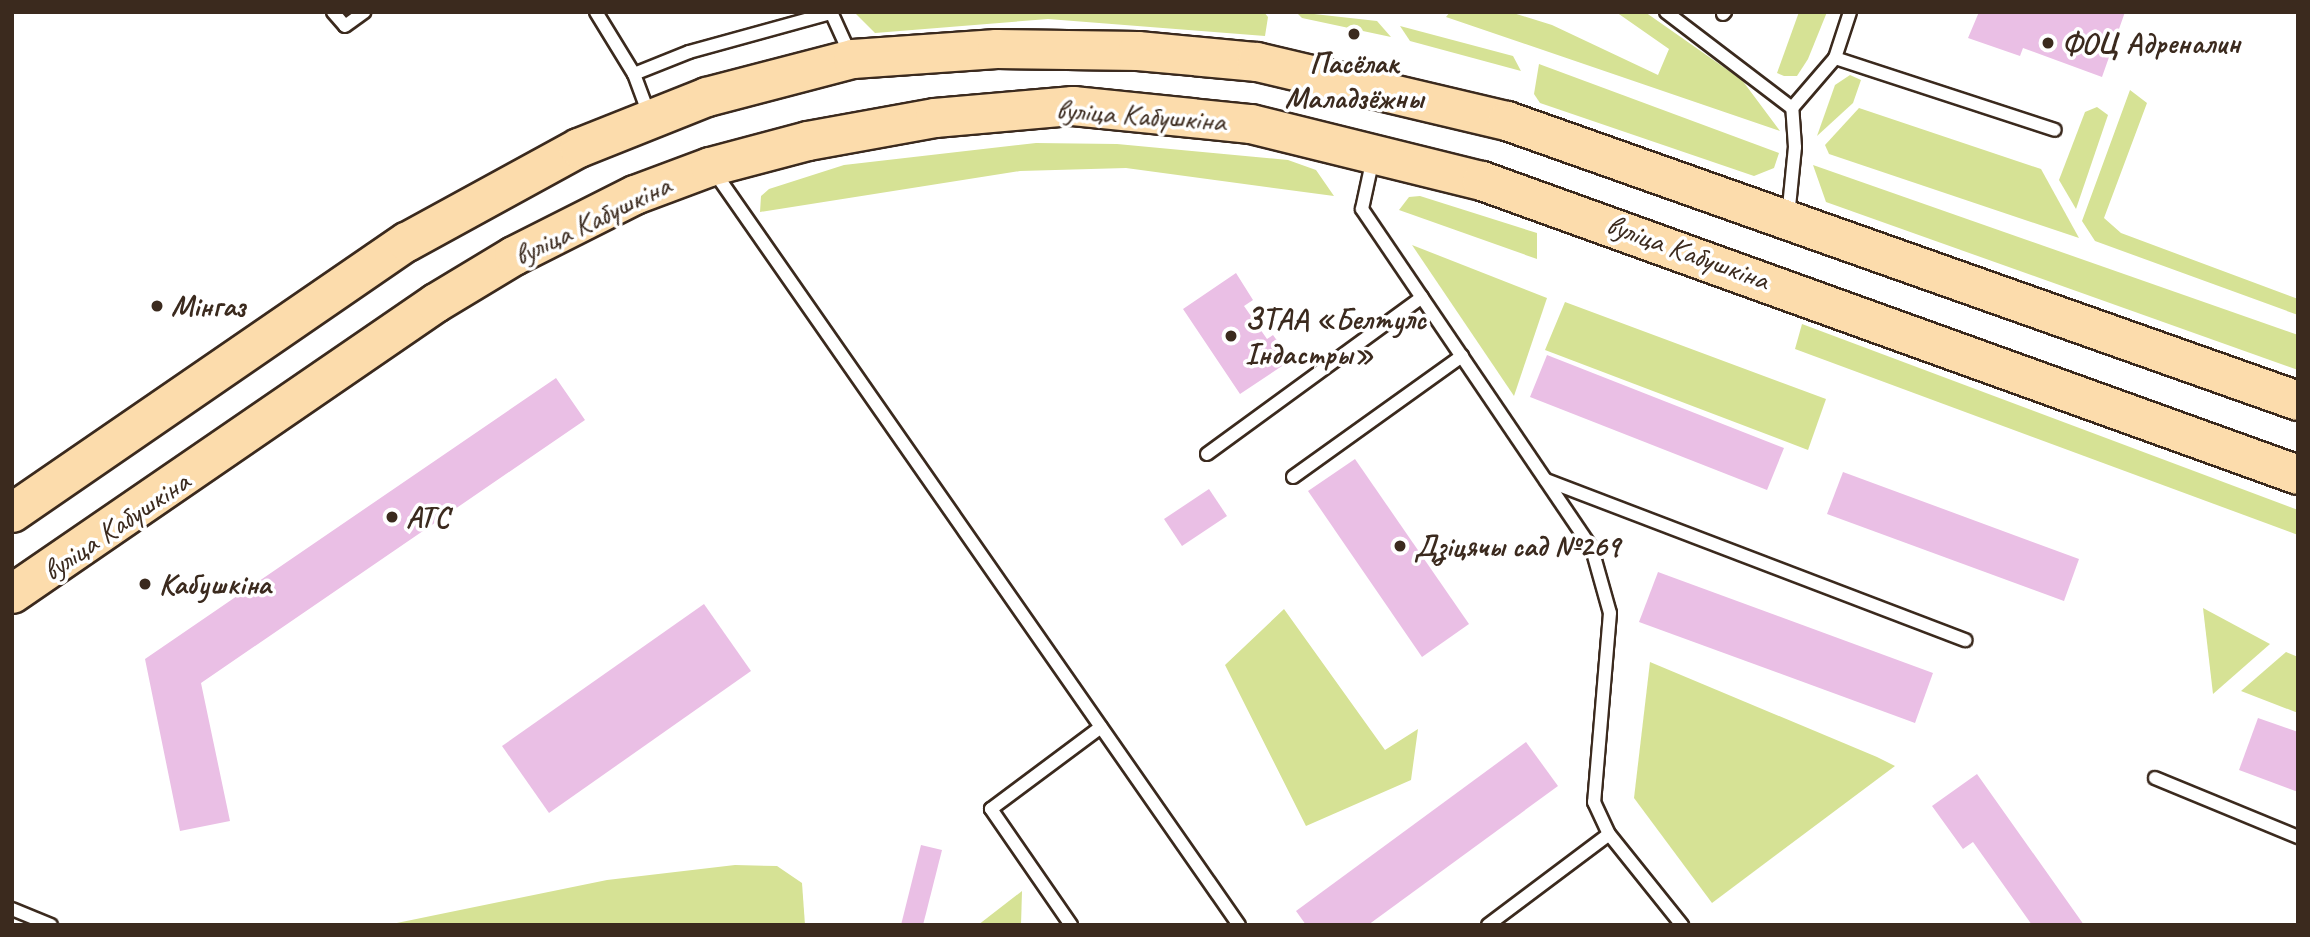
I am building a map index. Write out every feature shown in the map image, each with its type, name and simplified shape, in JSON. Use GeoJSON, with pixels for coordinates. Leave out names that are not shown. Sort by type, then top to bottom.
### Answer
{"type":"FeatureCollection","features":[{"type":"Feature","properties":{"kind":"main road","name":"вуліца Кабушкіна"},"geometry":{"type":"LineString","coordinates":[[12,513],[407,242],[512,181],[650,119],[707,97],[853,60],[997,49],[1198,56],[1376,86],[1507,121],[2298,401]]}},
{"type":"Feature","properties":{"kind":"main road"},"geometry":{"type":"LineString","coordinates":[[997,49],[1000,111]]}},
{"type":"Feature","properties":{"kind":"main road","name":"вуліца Кабушкіна"},"geometry":{"type":"LineString","coordinates":[[12,594],[436,303],[577,223],[710,167],[808,141],[1000,111],[1140,108],[1251,124],[1374,151],[1560,205],[2298,475]]}},
{"type":"Feature","properties":{"kind":"lane"},"geometry":{"type":"LineString","coordinates":[[333,12],[345,26],[364,12]]}},
{"type":"Feature","properties":{"kind":"lane"},"geometry":{"type":"LineString","coordinates":[[596,12],[635,74],[650,119]]}},
{"type":"Feature","properties":{"kind":"lane"},"geometry":{"type":"LineString","coordinates":[[1666,12],[1792,108]]}},
{"type":"Feature","properties":{"kind":"lane"},"geometry":{"type":"LineString","coordinates":[[1788,221],[1795,147],[1792,108],[1835,58],[1850,12]]}},
{"type":"Feature","properties":{"kind":"lane"},"geometry":{"type":"LineString","coordinates":[[635,74],[689,52],[831,13],[853,60]]}},
{"type":"Feature","properties":{"kind":"lane"},"geometry":{"type":"LineString","coordinates":[[1835,58],[2055,130]]}},
{"type":"Feature","properties":{"kind":"lane"},"geometry":{"type":"LineString","coordinates":[[1374,151],[1362,209],[1592,549],[1610,613],[1594,802],[1609,834],[1682,925]]}},
{"type":"Feature","properties":{"kind":"lane"},"geometry":{"type":"LineString","coordinates":[[710,167],[1239,925]]}},
{"type":"Feature","properties":{"kind":"lane"},"geometry":{"type":"LineString","coordinates":[[1208,454],[1422,298]]}},
{"type":"Feature","properties":{"kind":"lane"},"geometry":{"type":"LineString","coordinates":[[1293,477],[1462,356]]}},
{"type":"Feature","properties":{"kind":"lane"},"geometry":{"type":"LineString","coordinates":[[1546,480],[1966,640]]}},
{"type":"Feature","properties":{"kind":"lane"},"geometry":{"type":"LineString","coordinates":[[1071,925],[991,808],[1101,727]]}},
{"type":"Feature","properties":{"kind":"lane"},"geometry":{"type":"LineString","coordinates":[[2155,778],[2298,837]]}},
{"type":"Feature","properties":{"kind":"lane"},"geometry":{"type":"LineString","coordinates":[[1488,925],[1609,834]]}},
{"type":"Feature","properties":{"kind":"lane"},"geometry":{"type":"LineString","coordinates":[[12,909],[51,925]]}},
{"type":"Feature","properties":{"kind":"green space"},"geometry":{"type":"Polygon","coordinates":[[[854,12],[1264,12],[1268,17],[1265,36],[1048,19],[875,33],[854,12]]]}},
{"type":"Feature","properties":{"kind":"green space"},"geometry":{"type":"Polygon","coordinates":[[[1296,12],[1377,21],[1391,37],[1302,18],[1296,12]]]}},
{"type":"Feature","properties":{"kind":"green space"},"geometry":{"type":"Polygon","coordinates":[[[1450,12],[1510,12],[1552,25],[1658,75],[1669,49],[1616,12],[1645,12],[1742,80],[1780,131],[1446,17],[1450,12]]]}},
{"type":"Feature","properties":{"kind":"green space"},"geometry":{"type":"Polygon","coordinates":[[[1799,12],[1827,12],[1808,59],[1797,76],[1784,76],[1777,73],[1799,12]]]}},
{"type":"Feature","properties":{"kind":"green space"},"geometry":{"type":"Polygon","coordinates":[[[1400,26],[1513,56],[1521,71],[1410,41],[1400,26]]]}},
{"type":"Feature","properties":{"kind":"green space"},"geometry":{"type":"Polygon","coordinates":[[[1539,64],[1779,153],[1774,168],[1754,176],[1540,103],[1534,94],[1539,64]]]}},
{"type":"Feature","properties":{"kind":"green space"},"geometry":{"type":"Polygon","coordinates":[[[1850,75],[1861,80],[1853,103],[1817,136],[1835,85],[1850,75]]]}},
{"type":"Feature","properties":{"kind":"green space"},"geometry":{"type":"Polygon","coordinates":[[[2130,90],[2147,103],[2104,218],[2121,233],[2298,299],[2298,315],[2095,241],[2082,221],[2130,90]]]}},
{"type":"Feature","properties":{"kind":"green space"},"geometry":{"type":"Polygon","coordinates":[[[2097,107],[2108,115],[2076,209],[2059,180],[2085,112],[2097,107]]]}},
{"type":"Feature","properties":{"kind":"green space"},"geometry":{"type":"Polygon","coordinates":[[[1859,108],[2041,169],[2079,238],[1829,154],[1825,145],[1859,108]]]}},
{"type":"Feature","properties":{"kind":"green space"},"geometry":{"type":"Polygon","coordinates":[[[1036,143],[1117,144],[1288,160],[1316,170],[1334,196],[1126,168],[1020,171],[760,212],[761,196],[769,189],[844,165],[1036,143]]]}},
{"type":"Feature","properties":{"kind":"green space"},"geometry":{"type":"Polygon","coordinates":[[[1813,165],[2298,335],[2298,370],[1826,202],[1813,165]]]}},
{"type":"Feature","properties":{"kind":"green space"},"geometry":{"type":"Polygon","coordinates":[[[1420,196],[1537,233],[1537,259],[1399,210],[1409,197],[1420,196]]]}},
{"type":"Feature","properties":{"kind":"green space"},"geometry":{"type":"Polygon","coordinates":[[[1412,245],[1547,298],[1514,396],[1412,245]]]}},
{"type":"Feature","properties":{"kind":"green space"},"geometry":{"type":"Polygon","coordinates":[[[1565,302],[1826,399],[1808,450],[1545,350],[1565,302]]]}},
{"type":"Feature","properties":{"kind":"green space"},"geometry":{"type":"Polygon","coordinates":[[[1802,324],[2298,510],[2298,535],[1795,349],[1802,324]]]}},
{"type":"Feature","properties":{"kind":"green space"},"geometry":{"type":"Polygon","coordinates":[[[2203,608],[2270,644],[2213,694],[2203,608]]]}},
{"type":"Feature","properties":{"kind":"green space"},"geometry":{"type":"Polygon","coordinates":[[[1284,609],[1385,750],[1418,729],[1411,780],[1306,826],[1225,665],[1284,609]]]}},
{"type":"Feature","properties":{"kind":"green space"},"geometry":{"type":"Polygon","coordinates":[[[2286,652],[2298,657],[2298,713],[2241,691],[2286,652]]]}},
{"type":"Feature","properties":{"kind":"green space"},"geometry":{"type":"Polygon","coordinates":[[[1650,662],[1895,766],[1712,903],[1634,798],[1650,662]]]}},
{"type":"Feature","properties":{"kind":"green space"},"geometry":{"type":"Polygon","coordinates":[[[735,865],[777,866],[802,883],[805,925],[387,925],[607,880],[735,865]]]}},
{"type":"Feature","properties":{"kind":"green space"},"geometry":{"type":"Polygon","coordinates":[[[1022,891],[1021,925],[978,925],[1022,891]]]}},
{"type":"Feature","properties":{"kind":"building","name":"ФОЦ Адреналин"},"geometry":{"type":"Polygon","coordinates":[[[1979,12],[2125,12],[2102,77],[2023,48],[2020,56],[1968,38],[1979,12]]]}},
{"type":"Feature","properties":{"kind":"building"},"geometry":{"type":"Polygon","coordinates":[[[1236,273],[1253,300],[1244,306],[1267,339],[1273,335],[1291,360],[1240,394],[1183,309],[1236,273]]]}},
{"type":"Feature","properties":{"kind":"building"},"geometry":{"type":"Polygon","coordinates":[[[1547,355],[1784,448],[1767,490],[1530,397],[1547,355]]]}},
{"type":"Feature","properties":{"kind":"building"},"geometry":{"type":"Polygon","coordinates":[[[556,378],[585,420],[201,683],[230,821],[180,831],[145,659],[556,378]]]}},
{"type":"Feature","properties":{"kind":"building"},"geometry":{"type":"Polygon","coordinates":[[[1355,459],[1469,624],[1422,657],[1308,491],[1355,459]]]}},
{"type":"Feature","properties":{"kind":"building"},"geometry":{"type":"Polygon","coordinates":[[[1843,472],[2079,559],[2064,601],[1827,514],[1843,472]]]}},
{"type":"Feature","properties":{"kind":"building"},"geometry":{"type":"Polygon","coordinates":[[[1209,489],[1227,516],[1182,546],[1164,519],[1209,489]]]}},
{"type":"Feature","properties":{"kind":"building"},"geometry":{"type":"Polygon","coordinates":[[[1658,572],[1933,673],[1915,723],[1639,622],[1658,572]]]}},
{"type":"Feature","properties":{"kind":"building"},"geometry":{"type":"Polygon","coordinates":[[[704,604],[751,671],[549,813],[502,746],[704,604]]]}},
{"type":"Feature","properties":{"kind":"building"},"geometry":{"type":"Polygon","coordinates":[[[2258,718],[2298,732],[2298,792],[2239,770],[2258,718]]]}},
{"type":"Feature","properties":{"kind":"building"},"geometry":{"type":"Polygon","coordinates":[[[1526,742],[1558,786],[1368,925],[1306,925],[1296,911],[1526,742]]]}},
{"type":"Feature","properties":{"kind":"building"},"geometry":{"type":"Polygon","coordinates":[[[1977,774],[2084,925],[2032,925],[1973,842],[1963,849],[1932,806],[1977,774]]]}},
{"type":"Feature","properties":{"kind":"building"},"geometry":{"type":"Polygon","coordinates":[[[921,845],[942,850],[923,925],[901,925],[921,845]]]}},
{"type":"Feature","properties":{"kind":"place","name":"Пасёлак Маладзёжны"},"geometry":{"type":"Point","coordinates":[1354,34]}},
{"type":"Feature","properties":{"kind":"place","name":"ФОЦ Адреналин"},"geometry":{"type":"Point","coordinates":[2048,43]}},
{"type":"Feature","properties":{"kind":"place","name":"Мінгаз"},"geometry":{"type":"Point","coordinates":[157,306]}},
{"type":"Feature","properties":{"kind":"place","name":"ЗТАА «Белтулс Iндастры»"},"geometry":{"type":"Point","coordinates":[1231,336]}},
{"type":"Feature","properties":{"kind":"place","name":"АТС"},"geometry":{"type":"Point","coordinates":[392,517]}},
{"type":"Feature","properties":{"kind":"place","name":"Дзіцячы сад №269"},"geometry":{"type":"Point","coordinates":[1400,546]}},
{"type":"Feature","properties":{"kind":"place","name":"Кабушкіна"},"geometry":{"type":"Point","coordinates":[145,584]}}]}
